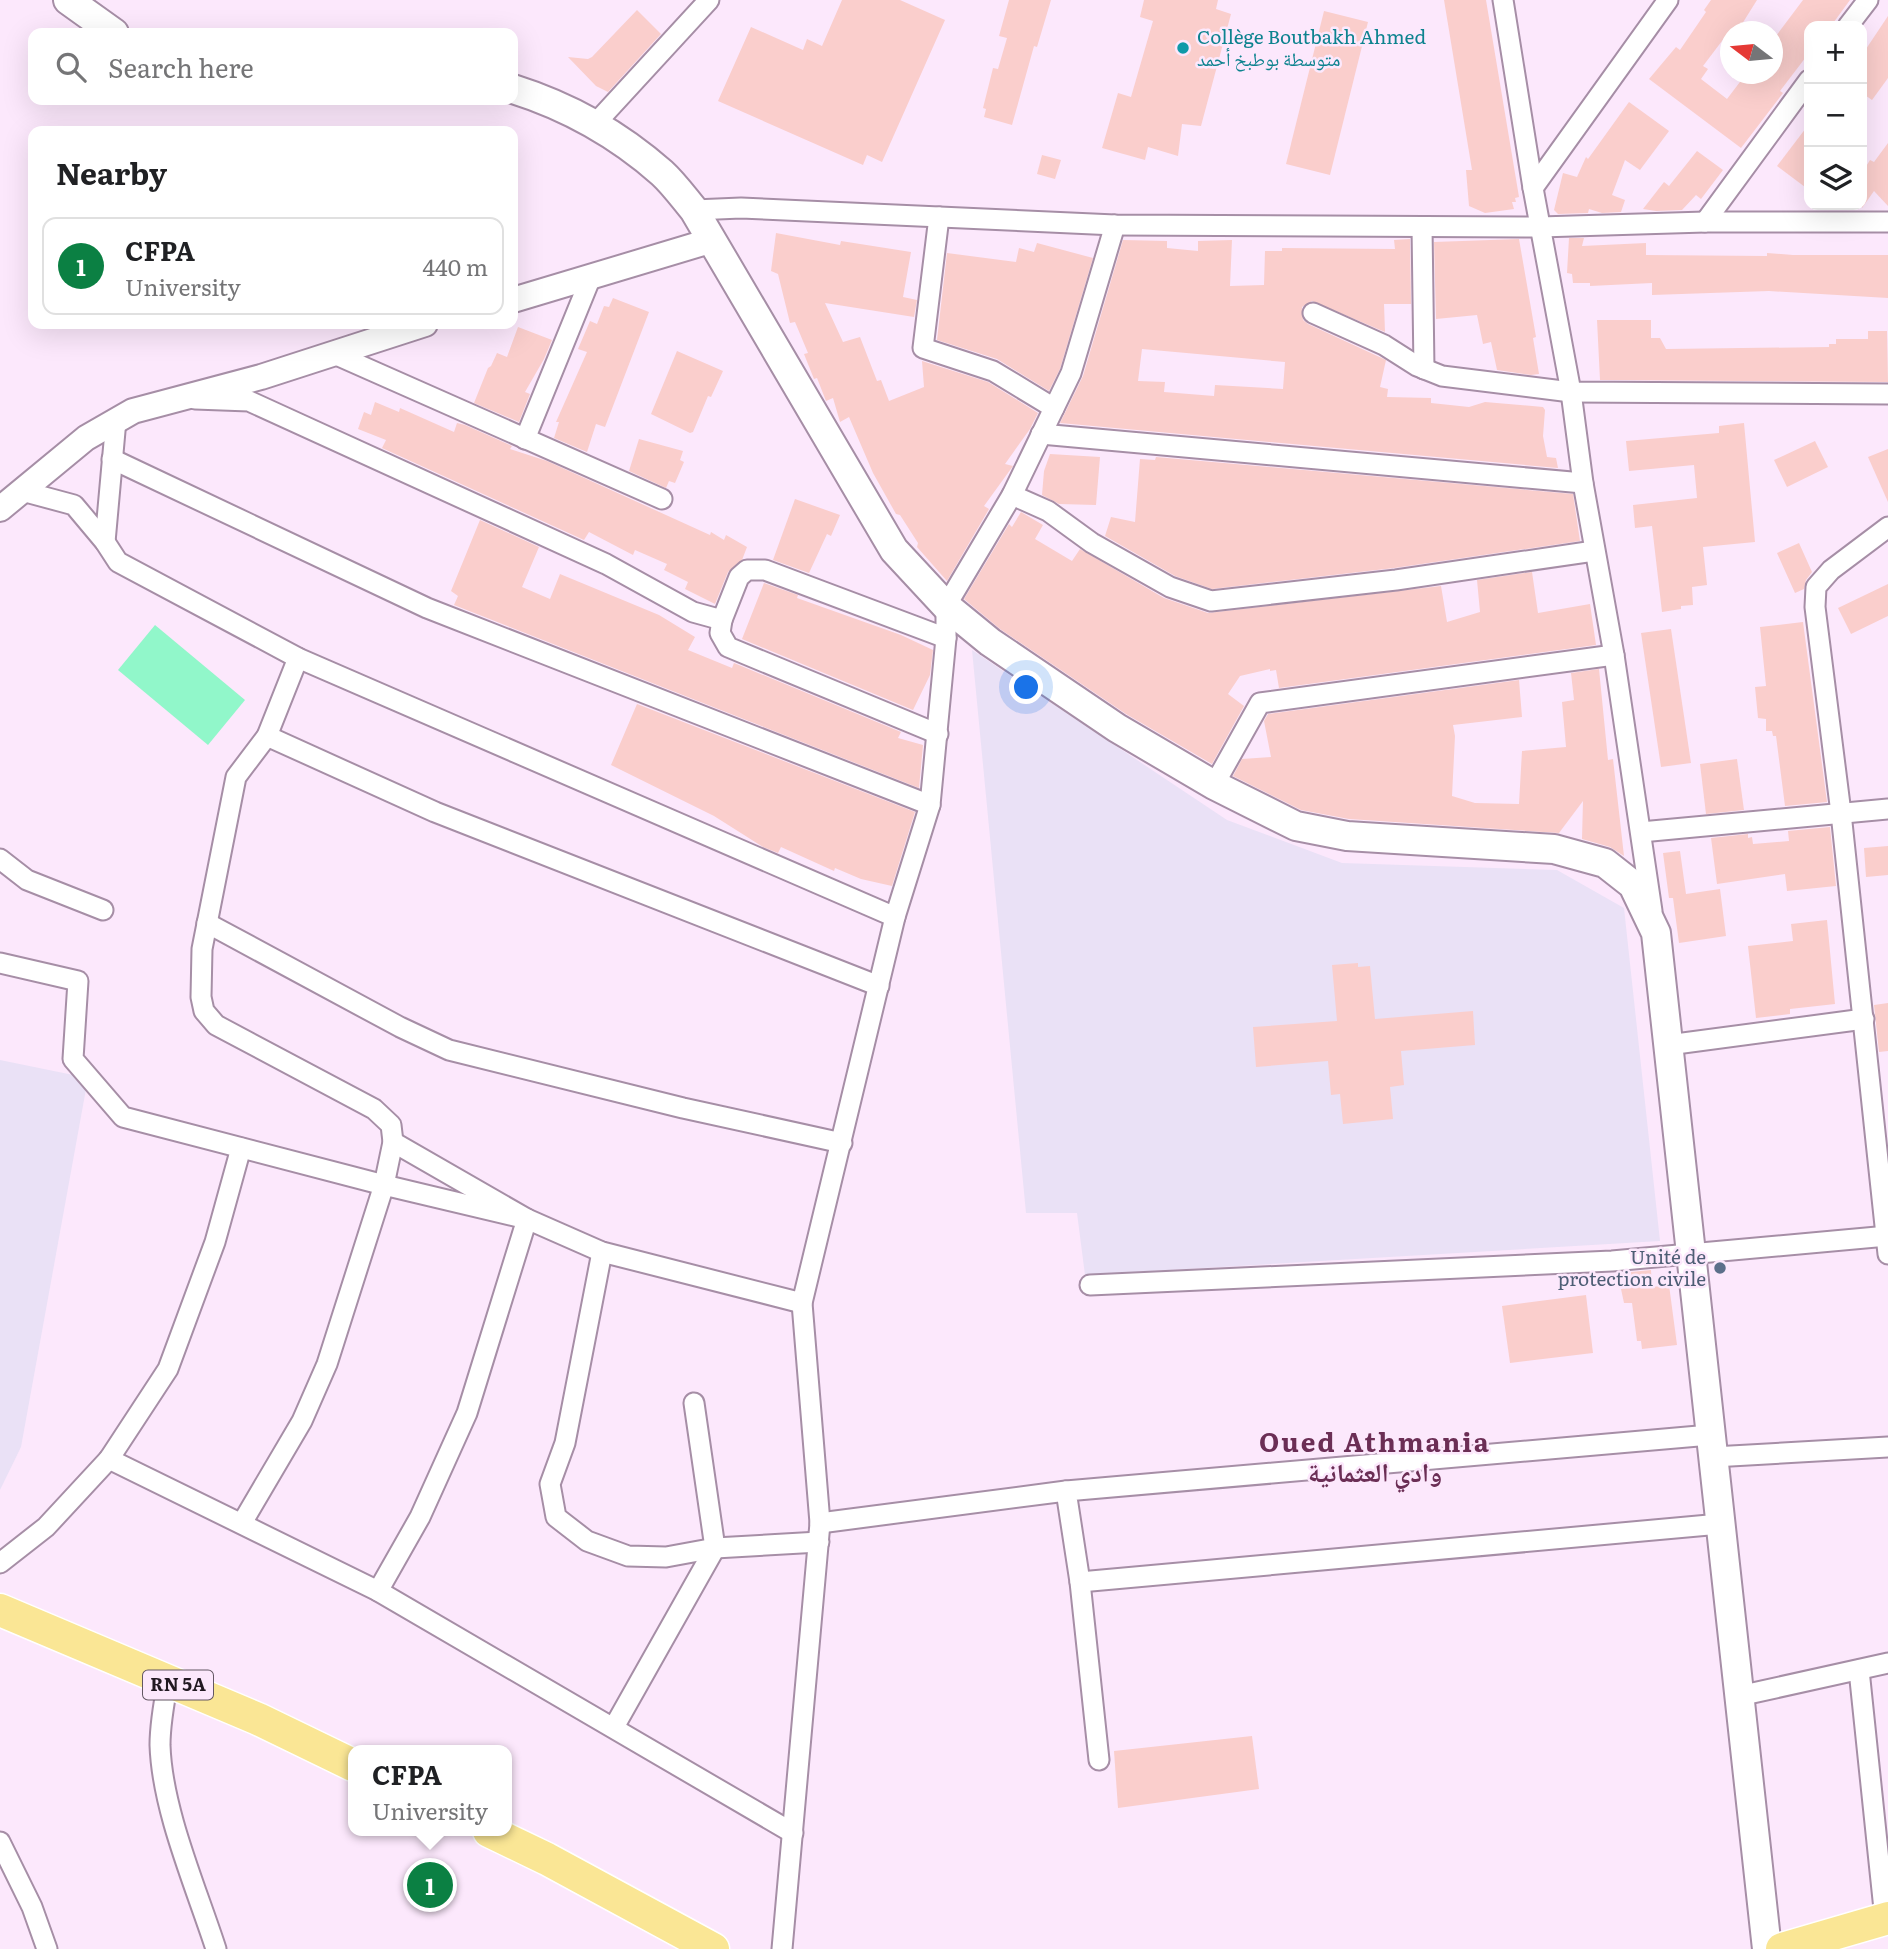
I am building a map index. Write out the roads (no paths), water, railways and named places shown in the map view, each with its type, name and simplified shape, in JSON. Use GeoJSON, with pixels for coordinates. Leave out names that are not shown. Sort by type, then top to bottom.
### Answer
{"type":"FeatureCollection","features":[{"type":"Feature","properties":{"kind":"main road"},"geometry":{"type":"LineString","coordinates":[[68,0],[107,28]]}},
{"type":"Feature","properties":{"kind":"main road"},"geometry":{"type":"LineString","coordinates":[[518,91],[542,98],[595,124],[663,174],[694,210],[894,550],[946,606],[990,642],[1116,728],[1214,785],[1296,826],[1334,834],[1554,849],[1605,863],[1633,884],[1656,933],[1767,1949]]}},
{"type":"Feature","properties":{"kind":"main road","name":"RN 5A"},"geometry":{"type":"LineString","coordinates":[[0,1610],[258,1719],[348,1763]]}},
{"type":"Feature","properties":{"kind":"main road"},"geometry":{"type":"LineString","coordinates":[[499,1836],[713,1949]]}},
{"type":"Feature","properties":{"kind":"main road"},"geometry":{"type":"LineString","coordinates":[[1782,1949],[1831,1942],[1887,1918]]}},
{"type":"Feature","properties":{"kind":"street"},"geometry":{"type":"LineString","coordinates":[[595,124],[709,0]]}},
{"type":"Feature","properties":{"kind":"street"},"geometry":{"type":"LineString","coordinates":[[1503,0],[1533,188],[1571,392],[1583,483],[1614,655],[1656,933]]}},
{"type":"Feature","properties":{"kind":"street"},"geometry":{"type":"LineString","coordinates":[[1533,188],[1668,0]]}},
{"type":"Feature","properties":{"kind":"street"},"geometry":{"type":"LineString","coordinates":[[1852,21],[1868,0]]}},
{"type":"Feature","properties":{"kind":"street"},"geometry":{"type":"LineString","coordinates":[[1705,222],[1806,84]]}},
{"type":"Feature","properties":{"kind":"street"},"geometry":{"type":"LineString","coordinates":[[694,210],[741,208],[1115,225],[1540,227],[1887,220]]}},
{"type":"Feature","properties":{"kind":"street"},"geometry":{"type":"LineString","coordinates":[[939,217],[923,348],[993,371],[1054,408]]}},
{"type":"Feature","properties":{"kind":"street"},"geometry":{"type":"LineString","coordinates":[[782,1949],[820,1533],[802,1303],[895,917],[930,805],[946,638],[946,606],[1012,495],[1070,373],[1115,225]]}},
{"type":"Feature","properties":{"kind":"street"},"geometry":{"type":"LineString","coordinates":[[1422,226],[1424,369]]}},
{"type":"Feature","properties":{"kind":"street"},"geometry":{"type":"LineString","coordinates":[[518,299],[713,240]]}},
{"type":"Feature","properties":{"kind":"street"},"geometry":{"type":"LineString","coordinates":[[525,439],[591,277]]}},
{"type":"Feature","properties":{"kind":"street"},"geometry":{"type":"LineString","coordinates":[[1313,313],[1384,345],[1424,369],[1442,376],[1571,392],[1888,394]]}},
{"type":"Feature","properties":{"kind":"street"},"geometry":{"type":"LineString","coordinates":[[0,509],[86,438],[133,411],[261,376],[409,329]]}},
{"type":"Feature","properties":{"kind":"street"},"geometry":{"type":"LineString","coordinates":[[332,353],[662,499]]}},
{"type":"Feature","properties":{"kind":"street"},"geometry":{"type":"LineString","coordinates":[[180,398],[249,401],[606,564],[693,612],[722,620]]}},
{"type":"Feature","properties":{"kind":"street"},"geometry":{"type":"LineString","coordinates":[[105,542],[116,420]]}},
{"type":"Feature","properties":{"kind":"street"},"geometry":{"type":"LineString","coordinates":[[1041,434],[1583,483]]}},
{"type":"Feature","properties":{"kind":"street"},"geometry":{"type":"LineString","coordinates":[[112,459],[426,608],[930,805]]}},
{"type":"Feature","properties":{"kind":"street"},"geometry":{"type":"LineString","coordinates":[[22,491],[74,505],[118,562],[298,658],[895,917]]}},
{"type":"Feature","properties":{"kind":"street"},"geometry":{"type":"LineString","coordinates":[[1012,495],[1048,511],[1092,543],[1170,587],[1211,601],[1396,580],[1594,551]]}},
{"type":"Feature","properties":{"kind":"street"},"geometry":{"type":"LineString","coordinates":[[1090,1285],[1612,1261],[1887,1242],[1880,1095],[1864,1020],[1842,813],[1815,607],[1816,587],[1830,570],[1888,527]]}},
{"type":"Feature","properties":{"kind":"street"},"geometry":{"type":"LineString","coordinates":[[938,734],[728,647],[719,633],[739,577],[747,569],[765,570],[946,638]]}},
{"type":"Feature","properties":{"kind":"street"},"geometry":{"type":"LineString","coordinates":[[1214,785],[1260,703],[1614,655]]}},
{"type":"Feature","properties":{"kind":"street"},"geometry":{"type":"LineString","coordinates":[[242,1523],[302,1421],[327,1364],[384,1185],[393,1142],[391,1125],[374,1109],[216,1026],[204,1011],[201,997],[202,949],[236,777],[267,736],[298,658]]}},
{"type":"Feature","properties":{"kind":"street"},"geometry":{"type":"LineString","coordinates":[[267,736],[435,812],[879,986]]}},
{"type":"Feature","properties":{"kind":"street"},"geometry":{"type":"LineString","coordinates":[[1641,832],[1888,809]]}},
{"type":"Feature","properties":{"kind":"street"},"geometry":{"type":"LineString","coordinates":[[0,859],[27,880],[103,910]]}},
{"type":"Feature","properties":{"kind":"street"},"geometry":{"type":"LineString","coordinates":[[207,923],[400,1027],[449,1050],[682,1108],[842,1143]]}},
{"type":"Feature","properties":{"kind":"street"},"geometry":{"type":"LineString","coordinates":[[0,963],[78,981],[73,1059],[124,1116],[384,1185],[527,1219]]}},
{"type":"Feature","properties":{"kind":"street"},"geometry":{"type":"LineString","coordinates":[[1668,1045],[1864,1020]]}},
{"type":"Feature","properties":{"kind":"street"},"geometry":{"type":"LineString","coordinates":[[393,1142],[527,1219],[602,1252],[802,1303]]}},
{"type":"Feature","properties":{"kind":"street"},"geometry":{"type":"LineString","coordinates":[[0,1563],[47,1527],[109,1459],[168,1369],[215,1242],[242,1148]]}},
{"type":"Feature","properties":{"kind":"street"},"geometry":{"type":"LineString","coordinates":[[378,1591],[420,1517],[467,1413],[527,1219]]}},
{"type":"Feature","properties":{"kind":"street"},"geometry":{"type":"LineString","coordinates":[[602,1252],[565,1443],[550,1484],[556,1517],[587,1541],[628,1556],[666,1557],[1066,1491],[1712,1446],[1888,1447]]}},
{"type":"Feature","properties":{"kind":"street"},"geometry":{"type":"LineString","coordinates":[[614,1727],[715,1548],[694,1403]]}},
{"type":"Feature","properties":{"kind":"street"},"geometry":{"type":"LineString","coordinates":[[109,1459],[378,1591],[793,1833]]}},
{"type":"Feature","properties":{"kind":"street"},"geometry":{"type":"LineString","coordinates":[[1066,1491],[1080,1581],[1099,1760]]}},
{"type":"Feature","properties":{"kind":"street"},"geometry":{"type":"LineString","coordinates":[[1080,1581],[1720,1524]]}},
{"type":"Feature","properties":{"kind":"street"},"geometry":{"type":"LineString","coordinates":[[1739,1696],[1888,1663]]}},
{"type":"Feature","properties":{"kind":"street"},"geometry":{"type":"LineString","coordinates":[[1859,1670],[1887,1918]]}},
{"type":"Feature","properties":{"kind":"street"},"geometry":{"type":"LineString","coordinates":[[168,1681],[161,1716],[160,1746],[165,1789],[216,1949]]}},
{"type":"Feature","properties":{"kind":"street"},"geometry":{"type":"LineString","coordinates":[[0,1842],[5,1864],[32,1907],[47,1949]]}},
{"type":"Feature","properties":{"kind":"place","name":"Collège Boutbakh Ahmed متوسطة بوطبخ أحمد"},"geometry":{"type":"Point","coordinates":[1183,48]}},
{"type":"Feature","properties":{"kind":"place","name":"Unité de protection civile"},"geometry":{"type":"Point","coordinates":[1720,1268]}},
{"type":"Feature","properties":{"kind":"place","name":"CFPA"},"geometry":{"type":"Point","coordinates":[430,1885]}},
{"type":"Feature","properties":{"kind":"district","name":"Oued Athmania وادي العثمانية"},"geometry":{"type":"Point","coordinates":[1375,1458]}}]}
